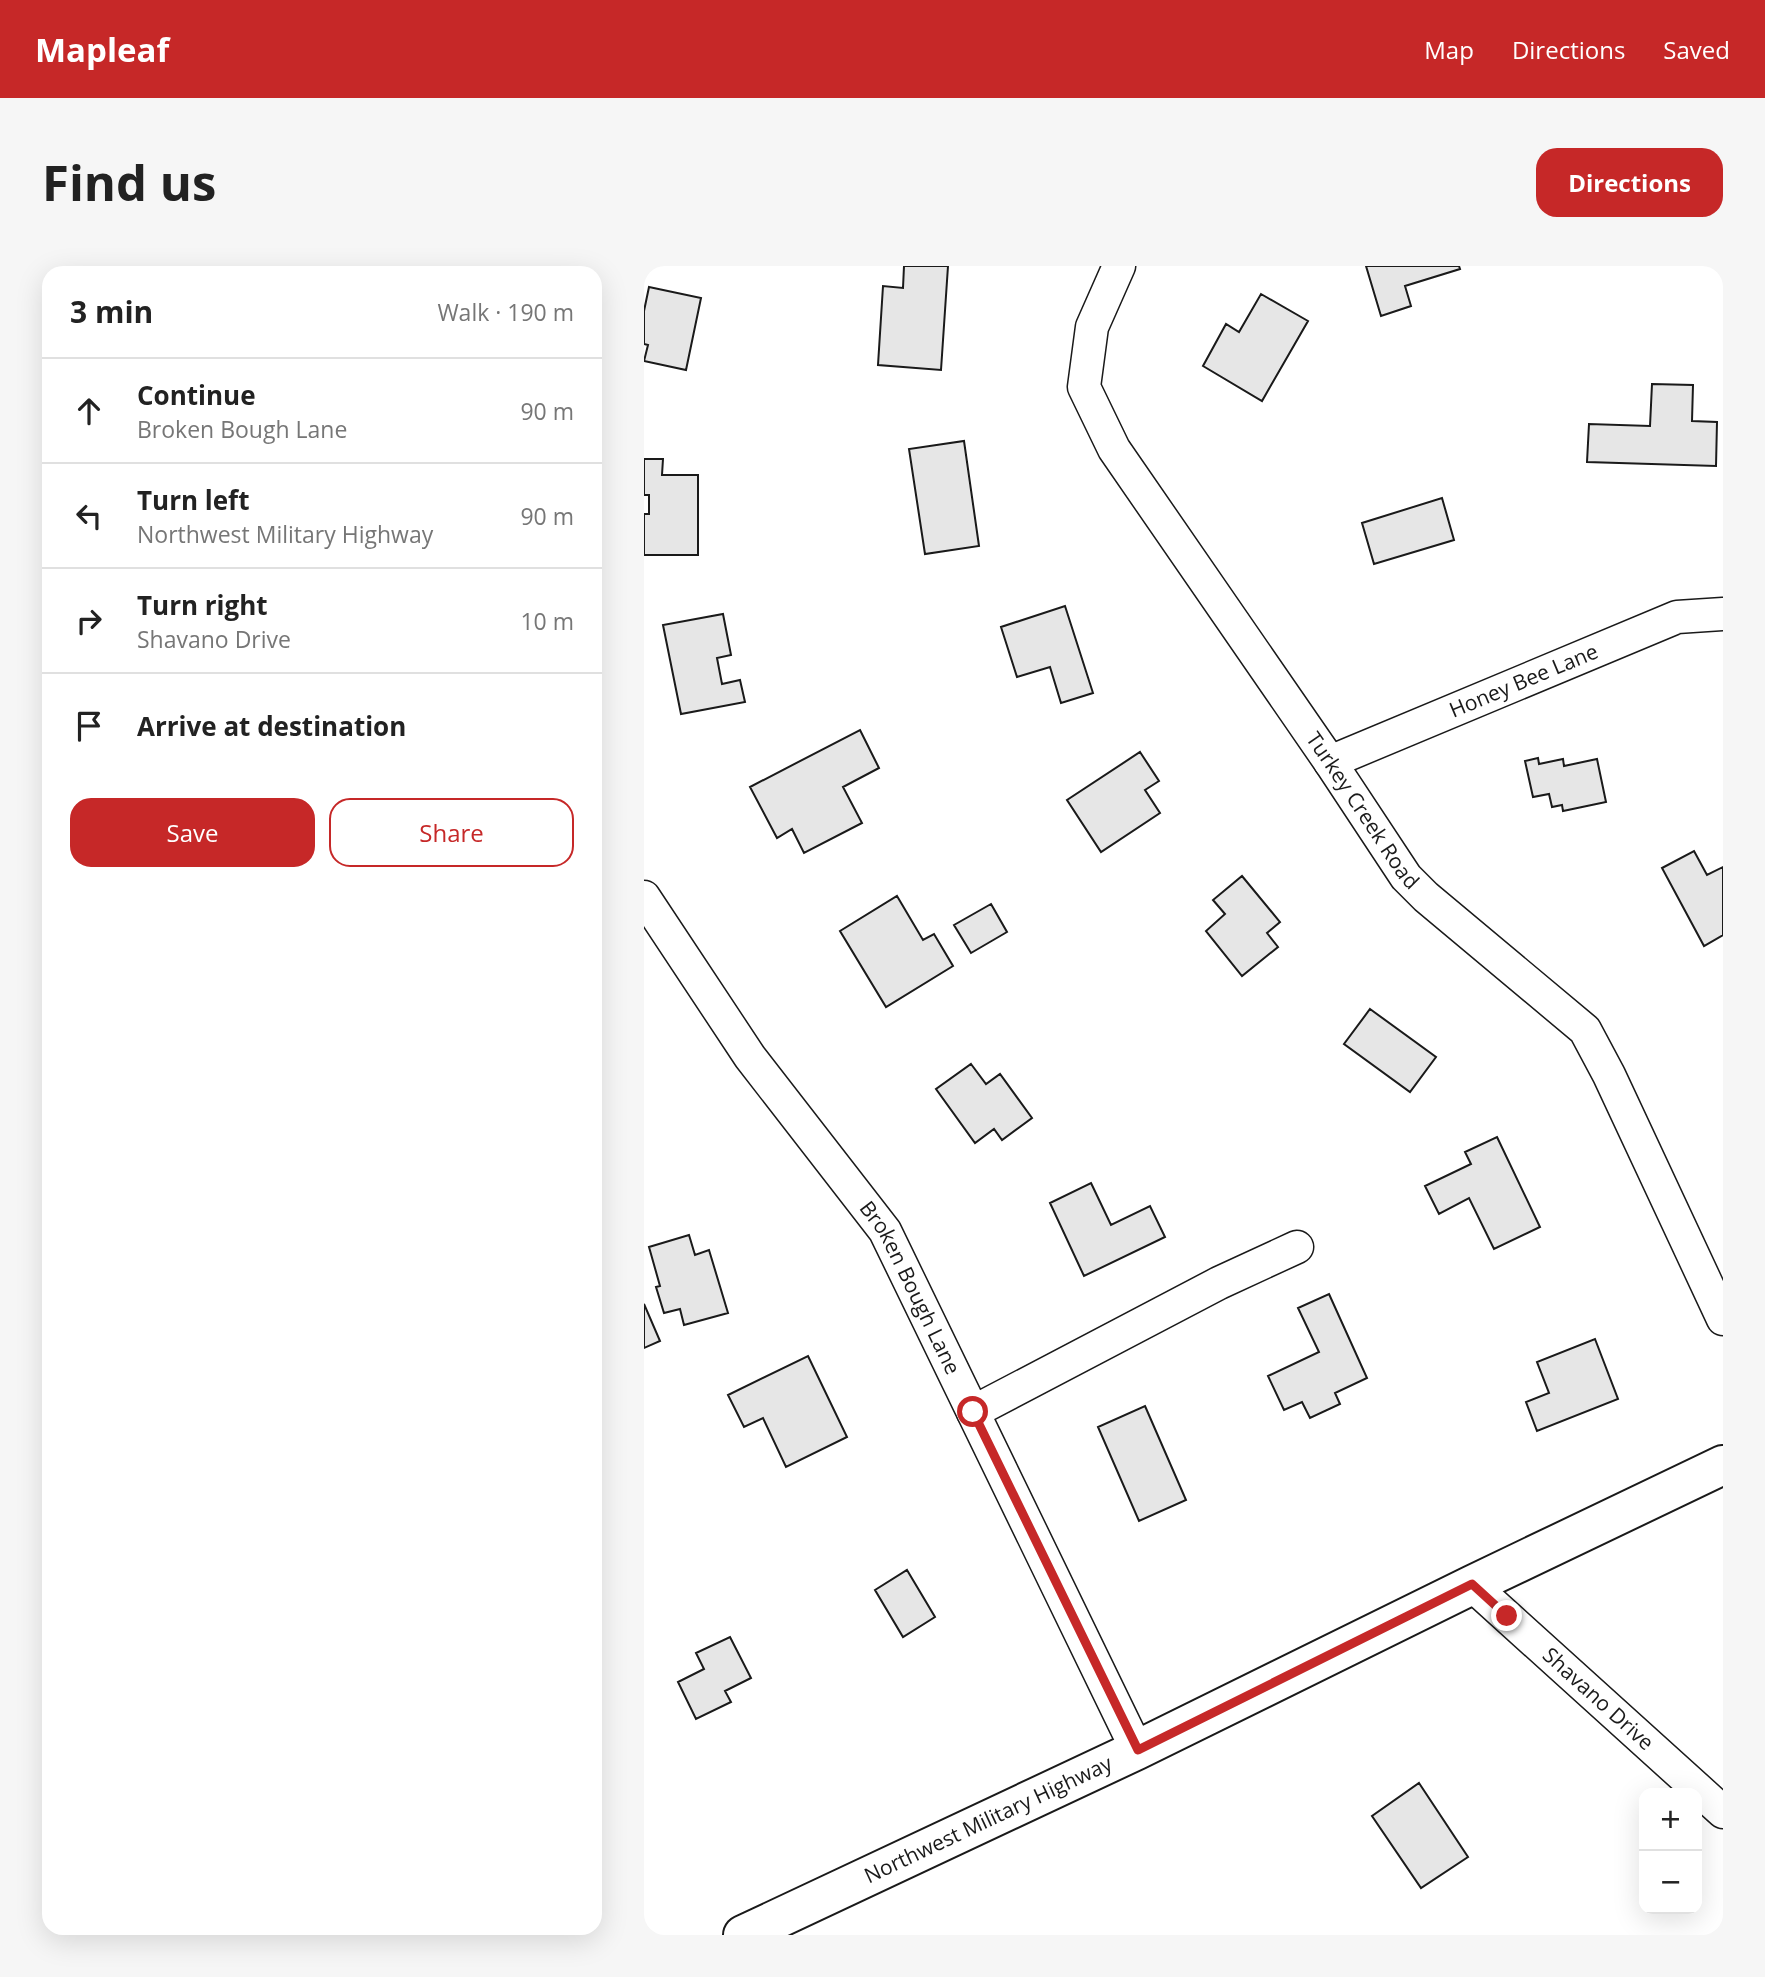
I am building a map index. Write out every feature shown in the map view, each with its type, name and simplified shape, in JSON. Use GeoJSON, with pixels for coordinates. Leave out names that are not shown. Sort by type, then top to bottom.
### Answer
{"type":"FeatureCollection","features":[{"type":"Feature","properties":{"kind":"main road","name":"Northwest Military Highway"},"geometry":{"type":"LineString","coordinates":[[743,1935],[1138,1750],[1472,1584],[1723,1465]]}},
{"type":"Feature","properties":{"kind":"street","name":"Turkey Creek Road"},"geometry":{"type":"LineString","coordinates":[[1119,266],[1092,327],[1084,387],[1114,449],[1406,877],[1426,897],[1585,1030],[1609,1075],[1723,1319]]}},
{"type":"Feature","properties":{"kind":"street","name":"Honey Bee Lane"},"geometry":{"type":"LineString","coordinates":[[1329,762],[1677,617],[1723,614]]}},
{"type":"Feature","properties":{"kind":"street","name":"Broken Bough Lane"},"geometry":{"type":"LineString","coordinates":[[644,897],[750,1057],[885,1231],[1138,1750]]}},
{"type":"Feature","properties":{"kind":"street"},"geometry":{"type":"LineString","coordinates":[[973,1412],[1219,1283],[1297,1247]]}},
{"type":"Feature","properties":{"kind":"street","name":"Shavano Drive"},"geometry":{"type":"LineString","coordinates":[[1472,1584],[1723,1812]]}},
{"type":"Feature","properties":{"kind":"building"},"geometry":{"type":"Polygon","coordinates":[[[904,266],[948,266],[941,370],[878,365],[883,286],[903,288],[904,266]]]}},
{"type":"Feature","properties":{"kind":"building"},"geometry":{"type":"Polygon","coordinates":[[[1366,266],[1459,266],[1460,269],[1405,286],[1411,306],[1381,316],[1366,266]]]}},
{"type":"Feature","properties":{"kind":"building"},"geometry":{"type":"Polygon","coordinates":[[[649,287],[701,298],[686,370],[644,361],[648,345],[644,344],[644,311],[649,287]]]}},
{"type":"Feature","properties":{"kind":"building"},"geometry":{"type":"Polygon","coordinates":[[[1261,294],[1308,321],[1262,401],[1203,366],[1226,324],[1239,332],[1261,294]]]}},
{"type":"Feature","properties":{"kind":"building"},"geometry":{"type":"Polygon","coordinates":[[[1652,384],[1693,385],[1692,421],[1717,422],[1716,466],[1587,462],[1589,424],[1650,426],[1652,384]]]}},
{"type":"Feature","properties":{"kind":"building"},"geometry":{"type":"Polygon","coordinates":[[[964,441],[979,546],[925,554],[909,449],[964,441]]]}},
{"type":"Feature","properties":{"kind":"building"},"geometry":{"type":"Polygon","coordinates":[[[644,459],[663,459],[662,475],[698,475],[698,555],[644,555],[644,514],[649,514],[649,495],[644,495],[644,459]]]}},
{"type":"Feature","properties":{"kind":"building"},"geometry":{"type":"Polygon","coordinates":[[[1442,498],[1454,540],[1374,564],[1362,523],[1442,498]]]}},
{"type":"Feature","properties":{"kind":"building"},"geometry":{"type":"Polygon","coordinates":[[[1065,606],[1093,693],[1061,703],[1050,667],[1017,677],[1001,627],[1065,606]]]}},
{"type":"Feature","properties":{"kind":"building"},"geometry":{"type":"Polygon","coordinates":[[[723,614],[731,655],[717,658],[722,684],[740,680],[745,702],[681,714],[663,625],[723,614]]]}},
{"type":"Feature","properties":{"kind":"building"},"geometry":{"type":"Polygon","coordinates":[[[860,730],[879,768],[843,787],[862,823],[804,853],[792,829],[777,838],[750,787],[860,730]]]}},
{"type":"Feature","properties":{"kind":"building"},"geometry":{"type":"Polygon","coordinates":[[[1140,752],[1159,781],[1145,790],[1160,813],[1101,852],[1067,800],[1140,752]]]}},
{"type":"Feature","properties":{"kind":"building"},"geometry":{"type":"Polygon","coordinates":[[[1538,758],[1539,764],[1563,759],[1564,766],[1597,759],[1606,802],[1563,811],[1562,805],[1552,807],[1549,794],[1533,797],[1525,761],[1538,758]]]}},
{"type":"Feature","properties":{"kind":"building"},"geometry":{"type":"Polygon","coordinates":[[[1694,851],[1707,875],[1723,867],[1723,935],[1704,946],[1662,868],[1694,851]]]}},
{"type":"Feature","properties":{"kind":"building"},"geometry":{"type":"Polygon","coordinates":[[[1242,876],[1280,922],[1267,933],[1278,947],[1242,976],[1206,931],[1225,914],[1213,900],[1242,876]]]}},
{"type":"Feature","properties":{"kind":"building"},"geometry":{"type":"Polygon","coordinates":[[[897,896],[923,940],[934,934],[953,966],[886,1007],[840,931],[897,896]]]}},
{"type":"Feature","properties":{"kind":"building"},"geometry":{"type":"Polygon","coordinates":[[[991,904],[1007,932],[971,953],[954,925],[991,904]]]}},
{"type":"Feature","properties":{"kind":"building"},"geometry":{"type":"Polygon","coordinates":[[[1370,1009],[1436,1057],[1410,1092],[1344,1044],[1370,1009]]]}},
{"type":"Feature","properties":{"kind":"building"},"geometry":{"type":"Polygon","coordinates":[[[971,1064],[986,1084],[1000,1074],[1032,1118],[1002,1140],[994,1129],[975,1143],[936,1089],[971,1064]]]}},
{"type":"Feature","properties":{"kind":"building"},"geometry":{"type":"Polygon","coordinates":[[[1497,1137],[1540,1227],[1494,1249],[1469,1198],[1439,1214],[1425,1186],[1471,1164],[1465,1152],[1497,1137]]]}},
{"type":"Feature","properties":{"kind":"building"},"geometry":{"type":"Polygon","coordinates":[[[1091,1183],[1111,1225],[1150,1206],[1165,1237],[1084,1276],[1050,1203],[1091,1183]]]}},
{"type":"Feature","properties":{"kind":"building"},"geometry":{"type":"Polygon","coordinates":[[[689,1235],[695,1255],[709,1250],[728,1313],[684,1325],[680,1309],[664,1313],[649,1247],[689,1235]]]}},
{"type":"Feature","properties":{"kind":"building"},"geometry":{"type":"Polygon","coordinates":[[[1329,1294],[1367,1378],[1335,1393],[1340,1404],[1310,1418],[1302,1402],[1284,1410],[1268,1376],[1319,1352],[1298,1308],[1329,1294]]]}},
{"type":"Feature","properties":{"kind":"building"},"geometry":{"type":"Polygon","coordinates":[[[644,1304],[660,1341],[644,1348],[644,1304]]]}},
{"type":"Feature","properties":{"kind":"building"},"geometry":{"type":"Polygon","coordinates":[[[1595,1339],[1618,1399],[1537,1431],[1526,1402],[1549,1393],[1537,1362],[1595,1339]]]}},
{"type":"Feature","properties":{"kind":"building"},"geometry":{"type":"Polygon","coordinates":[[[808,1356],[847,1437],[786,1467],[763,1418],[744,1427],[728,1395],[808,1356]]]}},
{"type":"Feature","properties":{"kind":"building"},"geometry":{"type":"Polygon","coordinates":[[[1145,1406],[1186,1500],[1139,1521],[1098,1427],[1145,1406]]]}},
{"type":"Feature","properties":{"kind":"building"},"geometry":{"type":"Polygon","coordinates":[[[907,1570],[935,1617],[903,1637],[875,1590],[907,1570]]]}},
{"type":"Feature","properties":{"kind":"building"},"geometry":{"type":"Polygon","coordinates":[[[730,1637],[751,1678],[725,1691],[731,1702],[696,1719],[678,1682],[704,1669],[696,1653],[730,1637]]]}},
{"type":"Feature","properties":{"kind":"building"},"geometry":{"type":"Polygon","coordinates":[[[1419,1783],[1468,1857],[1421,1888],[1372,1816],[1419,1783]]]}},
{"type":"Feature","properties":{"kind":"route"},"geometry":{"type":"LineString","coordinates":[[973,1412],[1138,1750],[1472,1584],[1507,1616]]}}]}
